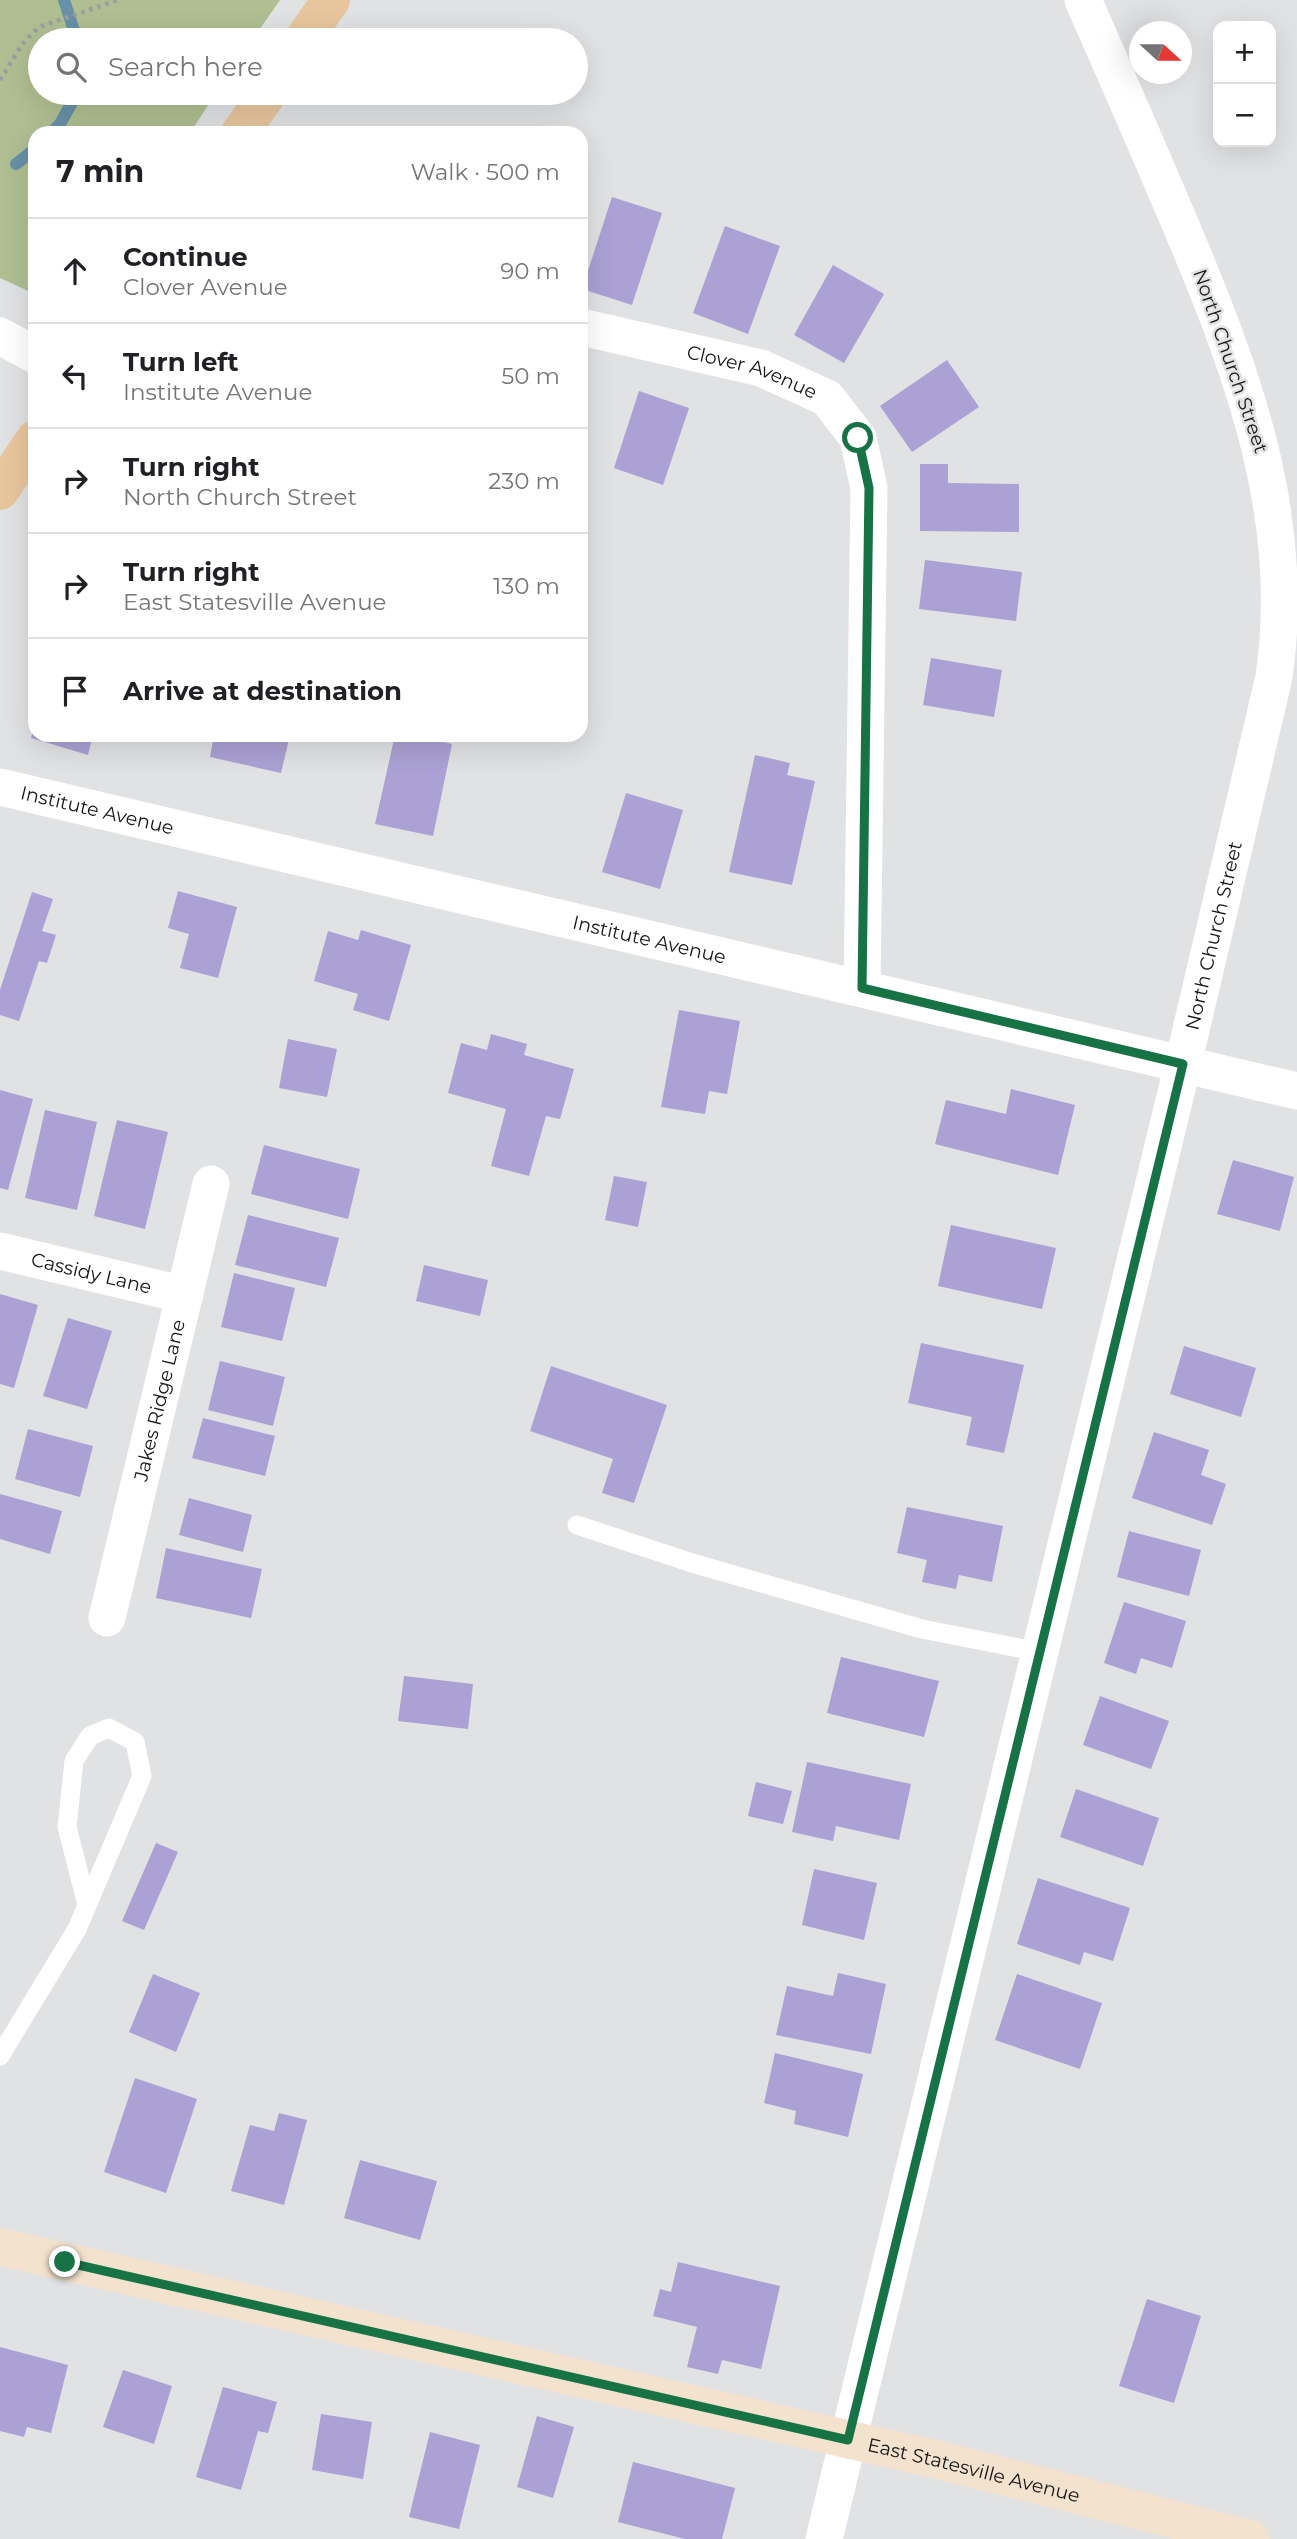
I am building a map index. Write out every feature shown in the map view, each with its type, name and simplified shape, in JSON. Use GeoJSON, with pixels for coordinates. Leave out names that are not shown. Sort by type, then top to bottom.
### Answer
{"type":"FeatureCollection","features":[{"type":"Feature","properties":{"kind":"main road"},"geometry":{"type":"LineString","coordinates":[[311,28],[331,0]]}},
{"type":"Feature","properties":{"kind":"main road"},"geometry":{"type":"LineString","coordinates":[[245,126],[260,105]]}},
{"type":"Feature","properties":{"kind":"main road"},"geometry":{"type":"LineString","coordinates":[[0,491],[28,449]]}},
{"type":"Feature","properties":{"kind":"street","name":"North Church Street"},"geometry":{"type":"LineString","coordinates":[[824,2539],[1183,1064],[1281,638],[1281,570],[1268,468],[1256,424],[1209,293],[1083,0]]}},
{"type":"Feature","properties":{"kind":"street","name":"Clover Avenue"},"geometry":{"type":"LineString","coordinates":[[588,329],[761,368],[827,398],[858,438],[869,488],[862,988]]}},
{"type":"Feature","properties":{"kind":"street"},"geometry":{"type":"LineString","coordinates":[[0,336],[28,351]]}},
{"type":"Feature","properties":{"kind":"street","name":"Institute Avenue"},"geometry":{"type":"LineString","coordinates":[[0,787],[1297,1091]]}},
{"type":"Feature","properties":{"kind":"street","name":"Jakes Ridge Lane"},"geometry":{"type":"LineString","coordinates":[[107,1618],[211,1184]]}},
{"type":"Feature","properties":{"kind":"street","name":"Cassidy Lane"},"geometry":{"type":"LineString","coordinates":[[0,1251],[185,1295]]}},
{"type":"Feature","properties":{"kind":"street","name":"East Statesville Avenue"},"geometry":{"type":"LineString","coordinates":[[0,2247],[930,2458],[1241,2538]]}},
{"type":"Feature","properties":{"kind":"lane"},"geometry":{"type":"LineString","coordinates":[[577,1525],[692,1563],[922,1629],[1040,1652]]}},
{"type":"Feature","properties":{"kind":"lane"},"geometry":{"type":"LineString","coordinates":[[0,2056],[77,1929],[142,1776],[135,1742],[109,1728],[90,1736],[74,1761],[67,1827],[87,1905]]}},
{"type":"Feature","properties":{"kind":"path"},"geometry":{"type":"LineString","coordinates":[[39,28],[118,0]]}},
{"type":"Feature","properties":{"kind":"path"},"geometry":{"type":"LineString","coordinates":[[0,80],[28,37]]}},
{"type":"Feature","properties":{"kind":"green space"},"geometry":{"type":"Polygon","coordinates":[[[0,0],[280,0],[260,28],[28,28],[28,105],[208,105],[195,126],[28,126],[28,291],[0,278],[0,0]]]}},
{"type":"Feature","properties":{"kind":"building"},"geometry":{"type":"Polygon","coordinates":[[[612,197],[662,213],[632,305],[588,291],[588,271],[612,197]]]}},
{"type":"Feature","properties":{"kind":"building"},"geometry":{"type":"Polygon","coordinates":[[[725,226],[780,246],[748,334],[693,313],[725,226]]]}},
{"type":"Feature","properties":{"kind":"building"},"geometry":{"type":"Polygon","coordinates":[[[833,265],[884,294],[844,363],[794,335],[833,265]]]}},
{"type":"Feature","properties":{"kind":"building"},"geometry":{"type":"Polygon","coordinates":[[[947,360],[979,407],[912,452],[880,406],[947,360]]]}},
{"type":"Feature","properties":{"kind":"building"},"geometry":{"type":"Polygon","coordinates":[[[639,391],[689,408],[663,485],[614,468],[639,391]]]}},
{"type":"Feature","properties":{"kind":"building"},"geometry":{"type":"Polygon","coordinates":[[[920,464],[948,464],[948,483],[1019,484],[1019,532],[920,531],[920,464]]]}},
{"type":"Feature","properties":{"kind":"building"},"geometry":{"type":"Polygon","coordinates":[[[925,560],[1022,572],[1016,621],[919,609],[925,560]]]}},
{"type":"Feature","properties":{"kind":"building"},"geometry":{"type":"Polygon","coordinates":[[[931,658],[1002,670],[994,717],[923,705],[931,658]]]}},
{"type":"Feature","properties":{"kind":"building"},"geometry":{"type":"Polygon","coordinates":[[[44,742],[91,742],[88,755],[44,742]]]}},
{"type":"Feature","properties":{"kind":"building"},"geometry":{"type":"Polygon","coordinates":[[[213,742],[288,742],[281,773],[210,757],[213,742]]]}},
{"type":"Feature","properties":{"kind":"building"},"geometry":{"type":"Polygon","coordinates":[[[393,742],[452,744],[433,836],[375,824],[393,742]]]}},
{"type":"Feature","properties":{"kind":"building"},"geometry":{"type":"Polygon","coordinates":[[[755,755],[790,763],[787,775],[815,781],[792,885],[729,872],[755,755]]]}},
{"type":"Feature","properties":{"kind":"building"},"geometry":{"type":"Polygon","coordinates":[[[626,793],[683,810],[660,889],[602,872],[626,793]]]}},
{"type":"Feature","properties":{"kind":"building"},"geometry":{"type":"Polygon","coordinates":[[[178,891],[237,907],[218,978],[180,968],[189,934],[168,928],[178,891]]]}},
{"type":"Feature","properties":{"kind":"building"},"geometry":{"type":"Polygon","coordinates":[[[32,892],[53,899],[42,931],[56,935],[47,963],[39,961],[19,1021],[0,1015],[0,990],[32,892]]]}},
{"type":"Feature","properties":{"kind":"building"},"geometry":{"type":"Polygon","coordinates":[[[361,930],[411,945],[389,1021],[353,1010],[358,994],[314,981],[328,931],[358,940],[361,930]]]}},
{"type":"Feature","properties":{"kind":"building"},"geometry":{"type":"Polygon","coordinates":[[[679,1010],[740,1021],[727,1094],[709,1091],[705,1114],[661,1107],[679,1010]]]}},
{"type":"Feature","properties":{"kind":"building"},"geometry":{"type":"Polygon","coordinates":[[[491,1034],[527,1044],[524,1055],[574,1069],[560,1119],[546,1116],[529,1176],[491,1166],[506,1109],[448,1093],[461,1043],[487,1050],[491,1034]]]}},
{"type":"Feature","properties":{"kind":"building"},"geometry":{"type":"Polygon","coordinates":[[[288,1039],[337,1049],[327,1097],[279,1088],[288,1039]]]}},
{"type":"Feature","properties":{"kind":"building"},"geometry":{"type":"Polygon","coordinates":[[[1011,1089],[1075,1105],[1058,1175],[935,1144],[946,1100],[1006,1114],[1011,1089]]]}},
{"type":"Feature","properties":{"kind":"building"},"geometry":{"type":"Polygon","coordinates":[[[0,1090],[33,1099],[8,1190],[0,1188],[0,1090]]]}},
{"type":"Feature","properties":{"kind":"building"},"geometry":{"type":"Polygon","coordinates":[[[45,1110],[97,1122],[77,1210],[25,1198],[45,1110]]]}},
{"type":"Feature","properties":{"kind":"building"},"geometry":{"type":"Polygon","coordinates":[[[117,1120],[168,1132],[145,1229],[94,1216],[117,1120]]]}},
{"type":"Feature","properties":{"kind":"building"},"geometry":{"type":"Polygon","coordinates":[[[264,1145],[360,1169],[348,1219],[251,1194],[264,1145]]]}},
{"type":"Feature","properties":{"kind":"building"},"geometry":{"type":"Polygon","coordinates":[[[1233,1160],[1294,1177],[1280,1231],[1217,1214],[1233,1160]]]}},
{"type":"Feature","properties":{"kind":"building"},"geometry":{"type":"Polygon","coordinates":[[[614,1176],[647,1182],[638,1227],[605,1220],[614,1176]]]}},
{"type":"Feature","properties":{"kind":"building"},"geometry":{"type":"Polygon","coordinates":[[[248,1215],[339,1238],[326,1287],[235,1265],[248,1215]]]}},
{"type":"Feature","properties":{"kind":"building"},"geometry":{"type":"Polygon","coordinates":[[[951,1225],[1056,1248],[1042,1309],[938,1286],[951,1225]]]}},
{"type":"Feature","properties":{"kind":"building"},"geometry":{"type":"Polygon","coordinates":[[[424,1265],[488,1280],[480,1316],[416,1301],[424,1265]]]}},
{"type":"Feature","properties":{"kind":"building"},"geometry":{"type":"Polygon","coordinates":[[[234,1273],[295,1288],[282,1341],[221,1327],[234,1273]]]}},
{"type":"Feature","properties":{"kind":"building"},"geometry":{"type":"Polygon","coordinates":[[[0,1294],[38,1305],[14,1388],[0,1384],[0,1294]]]}},
{"type":"Feature","properties":{"kind":"building"},"geometry":{"type":"Polygon","coordinates":[[[68,1318],[112,1331],[87,1409],[43,1396],[68,1318]]]}},
{"type":"Feature","properties":{"kind":"building"},"geometry":{"type":"Polygon","coordinates":[[[921,1343],[1024,1365],[1004,1453],[966,1445],[972,1417],[908,1403],[921,1343]]]}},
{"type":"Feature","properties":{"kind":"building"},"geometry":{"type":"Polygon","coordinates":[[[1184,1346],[1256,1368],[1241,1417],[1170,1394],[1184,1346]]]}},
{"type":"Feature","properties":{"kind":"building"},"geometry":{"type":"Polygon","coordinates":[[[220,1361],[285,1377],[273,1426],[208,1410],[220,1361]]]}},
{"type":"Feature","properties":{"kind":"building"},"geometry":{"type":"Polygon","coordinates":[[[551,1366],[667,1405],[634,1503],[602,1493],[613,1459],[530,1431],[551,1366]]]}},
{"type":"Feature","properties":{"kind":"building"},"geometry":{"type":"Polygon","coordinates":[[[203,1418],[275,1436],[265,1476],[192,1458],[203,1418]]]}},
{"type":"Feature","properties":{"kind":"building"},"geometry":{"type":"Polygon","coordinates":[[[28,1429],[93,1446],[80,1497],[15,1479],[28,1429]]]}},
{"type":"Feature","properties":{"kind":"building"},"geometry":{"type":"Polygon","coordinates":[[[1154,1432],[1209,1450],[1201,1475],[1226,1484],[1212,1525],[1132,1498],[1154,1432]]]}},
{"type":"Feature","properties":{"kind":"building"},"geometry":{"type":"Polygon","coordinates":[[[0,1494],[62,1511],[50,1554],[0,1539],[0,1494]]]}},
{"type":"Feature","properties":{"kind":"building"},"geometry":{"type":"Polygon","coordinates":[[[189,1498],[252,1515],[243,1552],[179,1535],[189,1498]]]}},
{"type":"Feature","properties":{"kind":"building"},"geometry":{"type":"Polygon","coordinates":[[[907,1507],[1003,1526],[992,1582],[959,1575],[956,1589],[922,1582],[927,1560],[897,1553],[907,1507]]]}},
{"type":"Feature","properties":{"kind":"building"},"geometry":{"type":"Polygon","coordinates":[[[1129,1531],[1201,1550],[1189,1596],[1117,1577],[1129,1531]]]}},
{"type":"Feature","properties":{"kind":"building"},"geometry":{"type":"Polygon","coordinates":[[[166,1548],[262,1569],[251,1618],[156,1598],[166,1548]]]}},
{"type":"Feature","properties":{"kind":"building"},"geometry":{"type":"Polygon","coordinates":[[[1124,1602],[1186,1621],[1172,1668],[1141,1658],[1136,1674],[1104,1663],[1124,1602]]]}},
{"type":"Feature","properties":{"kind":"building"},"geometry":{"type":"Polygon","coordinates":[[[841,1657],[939,1681],[924,1737],[827,1713],[841,1657]]]}},
{"type":"Feature","properties":{"kind":"building"},"geometry":{"type":"Polygon","coordinates":[[[404,1676],[473,1684],[468,1729],[398,1721],[404,1676]]]}},
{"type":"Feature","properties":{"kind":"building"},"geometry":{"type":"Polygon","coordinates":[[[1100,1696],[1169,1721],[1151,1769],[1083,1745],[1100,1696]]]}},
{"type":"Feature","properties":{"kind":"building"},"geometry":{"type":"Polygon","coordinates":[[[807,1762],[911,1784],[899,1840],[836,1826],[833,1841],[792,1832],[807,1762]]]}},
{"type":"Feature","properties":{"kind":"building"},"geometry":{"type":"Polygon","coordinates":[[[756,1782],[792,1791],[783,1824],[748,1816],[756,1782]]]}},
{"type":"Feature","properties":{"kind":"building"},"geometry":{"type":"Polygon","coordinates":[[[1076,1789],[1159,1818],[1143,1866],[1060,1837],[1076,1789]]]}},
{"type":"Feature","properties":{"kind":"building"},"geometry":{"type":"Polygon","coordinates":[[[156,1843],[178,1852],[144,1930],[122,1921],[156,1843]]]}},
{"type":"Feature","properties":{"kind":"building"},"geometry":{"type":"Polygon","coordinates":[[[814,1869],[877,1883],[864,1940],[802,1925],[814,1869]]]}},
{"type":"Feature","properties":{"kind":"building"},"geometry":{"type":"Polygon","coordinates":[[[1038,1878],[1130,1908],[1113,1961],[1084,1952],[1080,1965],[1017,1944],[1038,1878]]]}},
{"type":"Feature","properties":{"kind":"building"},"geometry":{"type":"Polygon","coordinates":[[[838,1973],[886,1984],[871,2054],[776,2035],[787,1986],[833,1996],[838,1973]]]}},
{"type":"Feature","properties":{"kind":"building"},"geometry":{"type":"Polygon","coordinates":[[[153,1974],[200,1993],[176,2052],[129,2032],[153,1974]]]}},
{"type":"Feature","properties":{"kind":"building"},"geometry":{"type":"Polygon","coordinates":[[[1017,1974],[1102,2003],[1080,2069],[995,2040],[1017,1974]]]}},
{"type":"Feature","properties":{"kind":"building"},"geometry":{"type":"Polygon","coordinates":[[[775,2053],[863,2074],[848,2137],[794,2124],[796,2111],[764,2103],[775,2053]]]}},
{"type":"Feature","properties":{"kind":"building"},"geometry":{"type":"Polygon","coordinates":[[[135,2078],[197,2099],[166,2193],[104,2172],[135,2078]]]}},
{"type":"Feature","properties":{"kind":"building"},"geometry":{"type":"Polygon","coordinates":[[[279,2113],[307,2120],[284,2205],[231,2191],[250,2125],[274,2131],[279,2113]]]}},
{"type":"Feature","properties":{"kind":"building"},"geometry":{"type":"Polygon","coordinates":[[[360,2160],[437,2181],[420,2240],[344,2218],[360,2160]]]}},
{"type":"Feature","properties":{"kind":"building"},"geometry":{"type":"Polygon","coordinates":[[[678,2262],[780,2286],[761,2369],[722,2360],[718,2374],[687,2367],[697,2327],[653,2316],[660,2289],[671,2292],[678,2262]]]}},
{"type":"Feature","properties":{"kind":"building"},"geometry":{"type":"Polygon","coordinates":[[[1147,2299],[1201,2316],[1174,2403],[1119,2386],[1147,2299]]]}},
{"type":"Feature","properties":{"kind":"building"},"geometry":{"type":"Polygon","coordinates":[[[0,2347],[68,2365],[51,2433],[27,2427],[24,2437],[0,2431],[0,2347]]]}},
{"type":"Feature","properties":{"kind":"building"},"geometry":{"type":"Polygon","coordinates":[[[123,2370],[172,2386],[154,2444],[103,2427],[123,2370]]]}},
{"type":"Feature","properties":{"kind":"building"},"geometry":{"type":"Polygon","coordinates":[[[223,2387],[277,2402],[268,2433],[258,2431],[241,2490],[196,2477],[223,2387]]]}},
{"type":"Feature","properties":{"kind":"building"},"geometry":{"type":"Polygon","coordinates":[[[321,2414],[372,2422],[363,2479],[312,2470],[321,2414]]]}},
{"type":"Feature","properties":{"kind":"building"},"geometry":{"type":"Polygon","coordinates":[[[537,2416],[574,2427],[553,2498],[517,2487],[537,2416]]]}},
{"type":"Feature","properties":{"kind":"building"},"geometry":{"type":"Polygon","coordinates":[[[430,2432],[480,2445],[459,2529],[409,2517],[430,2432]]]}},
{"type":"Feature","properties":{"kind":"building"},"geometry":{"type":"Polygon","coordinates":[[[633,2462],[735,2488],[722,2539],[685,2539],[618,2522],[633,2462]]]}},
{"type":"Feature","properties":{"kind":"waterway"},"geometry":{"type":"LineString","coordinates":[[64,0],[73,28]]}},
{"type":"Feature","properties":{"kind":"waterway"},"geometry":{"type":"LineString","coordinates":[[58,126],[70,105]]}},
{"type":"Feature","properties":{"kind":"waterway"},"geometry":{"type":"LineString","coordinates":[[16,164],[28,155]]}},
{"type":"Feature","properties":{"kind":"route"},"geometry":{"type":"LineString","coordinates":[[65,2262],[848,2440],[1183,1064],[862,988],[869,488],[858,438]]}}]}
